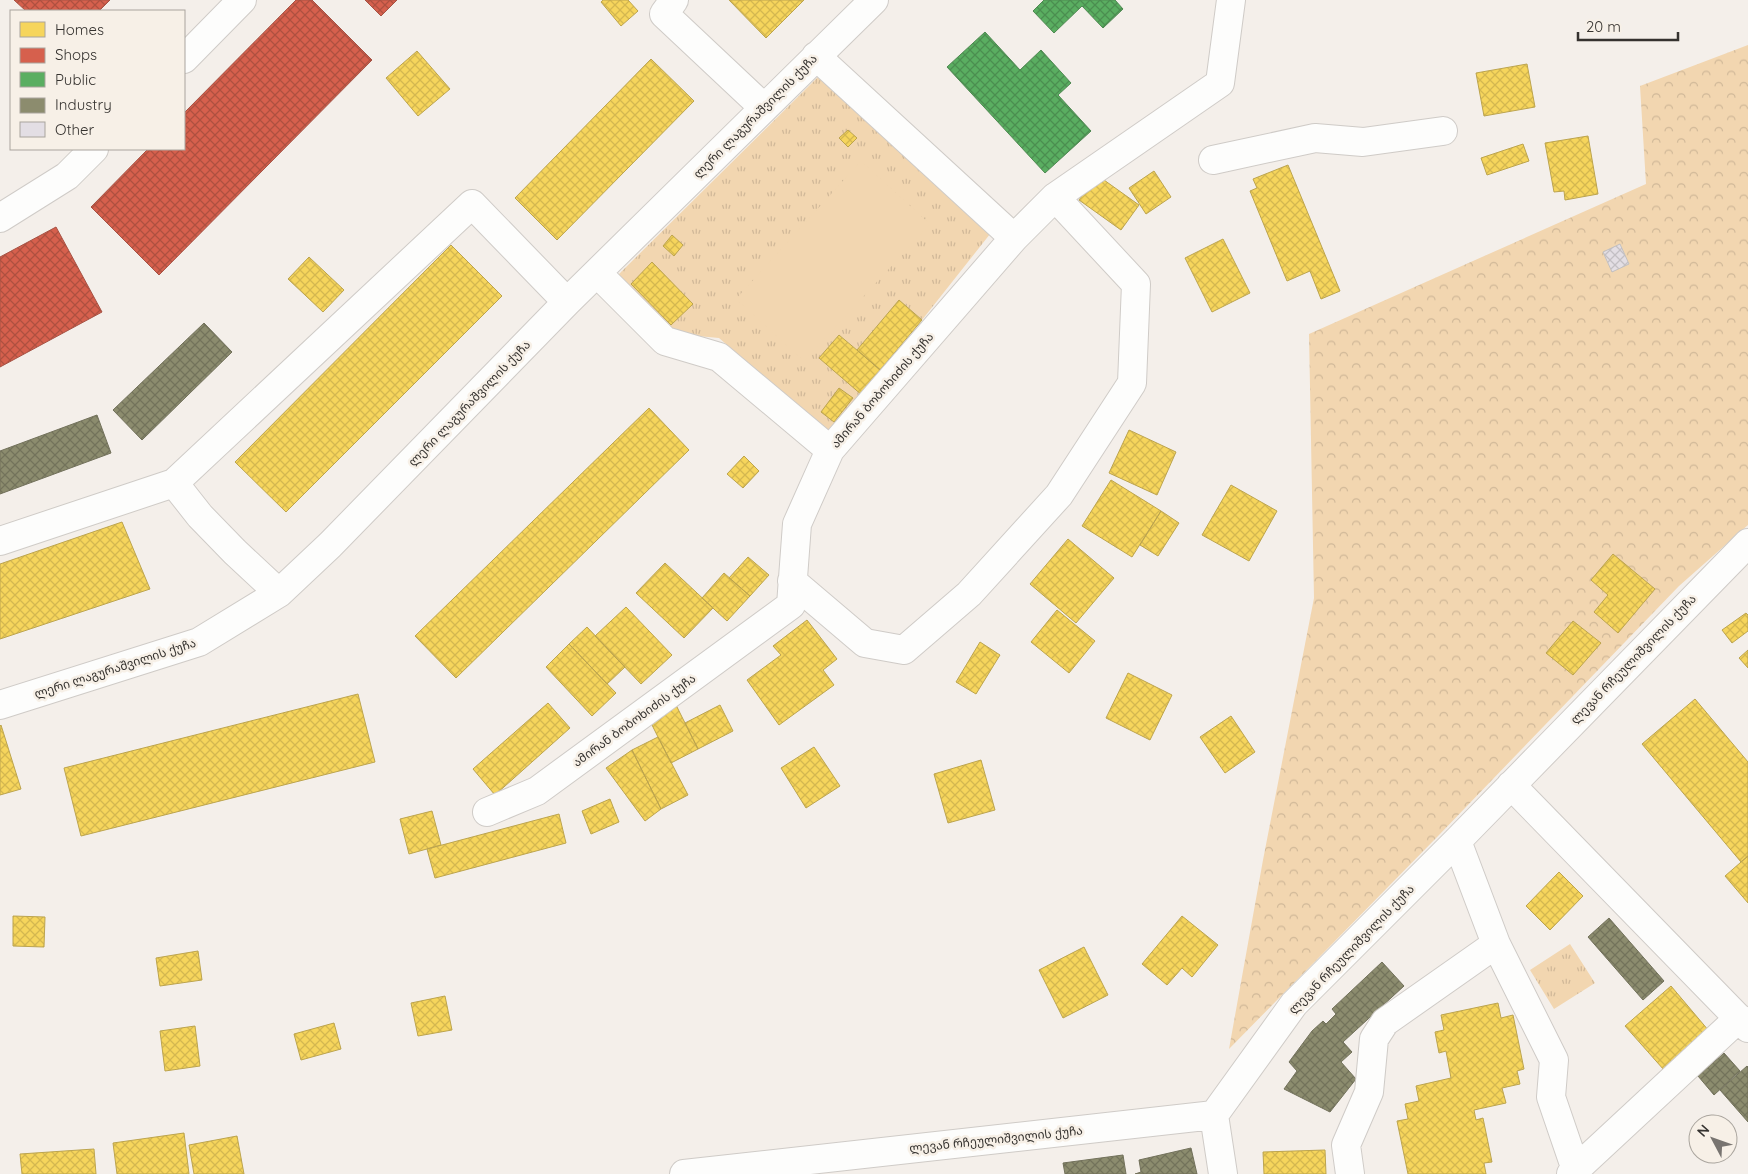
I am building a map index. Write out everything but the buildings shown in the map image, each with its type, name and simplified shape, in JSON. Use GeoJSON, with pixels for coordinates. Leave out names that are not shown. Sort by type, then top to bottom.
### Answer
{"type":"FeatureCollection","features":[{"type":"Feature","properties":{"kind":"street"},"geometry":{"type":"LineString","coordinates":[[185,58],[242,0]]}},
{"type":"Feature","properties":{"kind":"street"},"geometry":{"type":"LineString","coordinates":[[674,0],[664,14],[763,108]]}},
{"type":"Feature","properties":{"kind":"street","name":"ლერი ლაგურაშვილის ქუჩა"},"geometry":{"type":"LineString","coordinates":[[0,705],[199,642],[279,593],[330,545],[567,302],[874,0]]}},
{"type":"Feature","properties":{"kind":"street","name":"ამირან ბობოხიძის ქუჩა"},"geometry":{"type":"LineString","coordinates":[[487,812],[537,791],[791,605],[797,524],[830,450],[1014,238],[1055,197],[1220,84],[1231,0]]}},
{"type":"Feature","properties":{"kind":"street"},"geometry":{"type":"LineString","coordinates":[[816,56],[1014,238]]}},
{"type":"Feature","properties":{"kind":"street"},"geometry":{"type":"LineString","coordinates":[[1213,160],[1315,138],[1363,142],[1443,131]]}},
{"type":"Feature","properties":{"kind":"street"},"geometry":{"type":"LineString","coordinates":[[0,218],[67,176],[93,150]]}},
{"type":"Feature","properties":{"kind":"street"},"geometry":{"type":"LineString","coordinates":[[792,581],[864,643],[904,650],[969,594],[1059,495],[1132,383],[1136,284],[1055,197]]}},
{"type":"Feature","properties":{"kind":"street"},"geometry":{"type":"LineString","coordinates":[[0,541],[174,483],[472,204],[567,302]]}},
{"type":"Feature","properties":{"kind":"street"},"geometry":{"type":"LineString","coordinates":[[597,273],[665,341],[719,357],[830,450]]}},
{"type":"Feature","properties":{"kind":"street"},"geometry":{"type":"LineString","coordinates":[[174,483],[200,516],[279,593]]}},
{"type":"Feature","properties":{"kind":"street","name":"ლევან რჩეულიშვილის ქუჩა"},"geometry":{"type":"LineString","coordinates":[[684,1174],[1214,1115],[1294,1004],[1457,841],[1748,542]]}},
{"type":"Feature","properties":{"kind":"street"},"geometry":{"type":"LineString","coordinates":[[1457,841],[1496,944],[1554,1060],[1551,1097],[1574,1172],[1743,1023],[1511,785]]}},
{"type":"Feature","properties":{"kind":"street"},"geometry":{"type":"LineString","coordinates":[[1350,1174],[1346,1145],[1369,1092],[1374,1039],[1385,1022],[1496,944]]}},
{"type":"Feature","properties":{"kind":"street"},"geometry":{"type":"LineString","coordinates":[[1214,1115],[1223,1174]]}},
{"type":"Feature","properties":{"kind":"green space"},"geometry":{"type":"Polygon","coordinates":[[[1748,45],[1748,525],[1679,586],[1229,1049],[1263,860],[1314,598],[1309,334],[1646,184],[1640,86],[1748,45]]]}},
{"type":"Feature","properties":{"kind":"green space"},"geometry":{"type":"Polygon","coordinates":[[[822,73],[994,229],[922,320],[899,300],[857,350],[839,335],[819,358],[862,394],[836,430],[827,431],[719,338],[676,334],[621,283],[619,274],[822,73]]]}},
{"type":"Feature","properties":{"kind":"green space"},"geometry":{"type":"Polygon","coordinates":[[[861,161],[930,224],[804,361],[736,299],[861,161]]]}},
{"type":"Feature","properties":{"kind":"green space"},"geometry":{"type":"Polygon","coordinates":[[[1570,944],[1595,983],[1554,1009],[1530,970],[1570,944]]]}}]}
